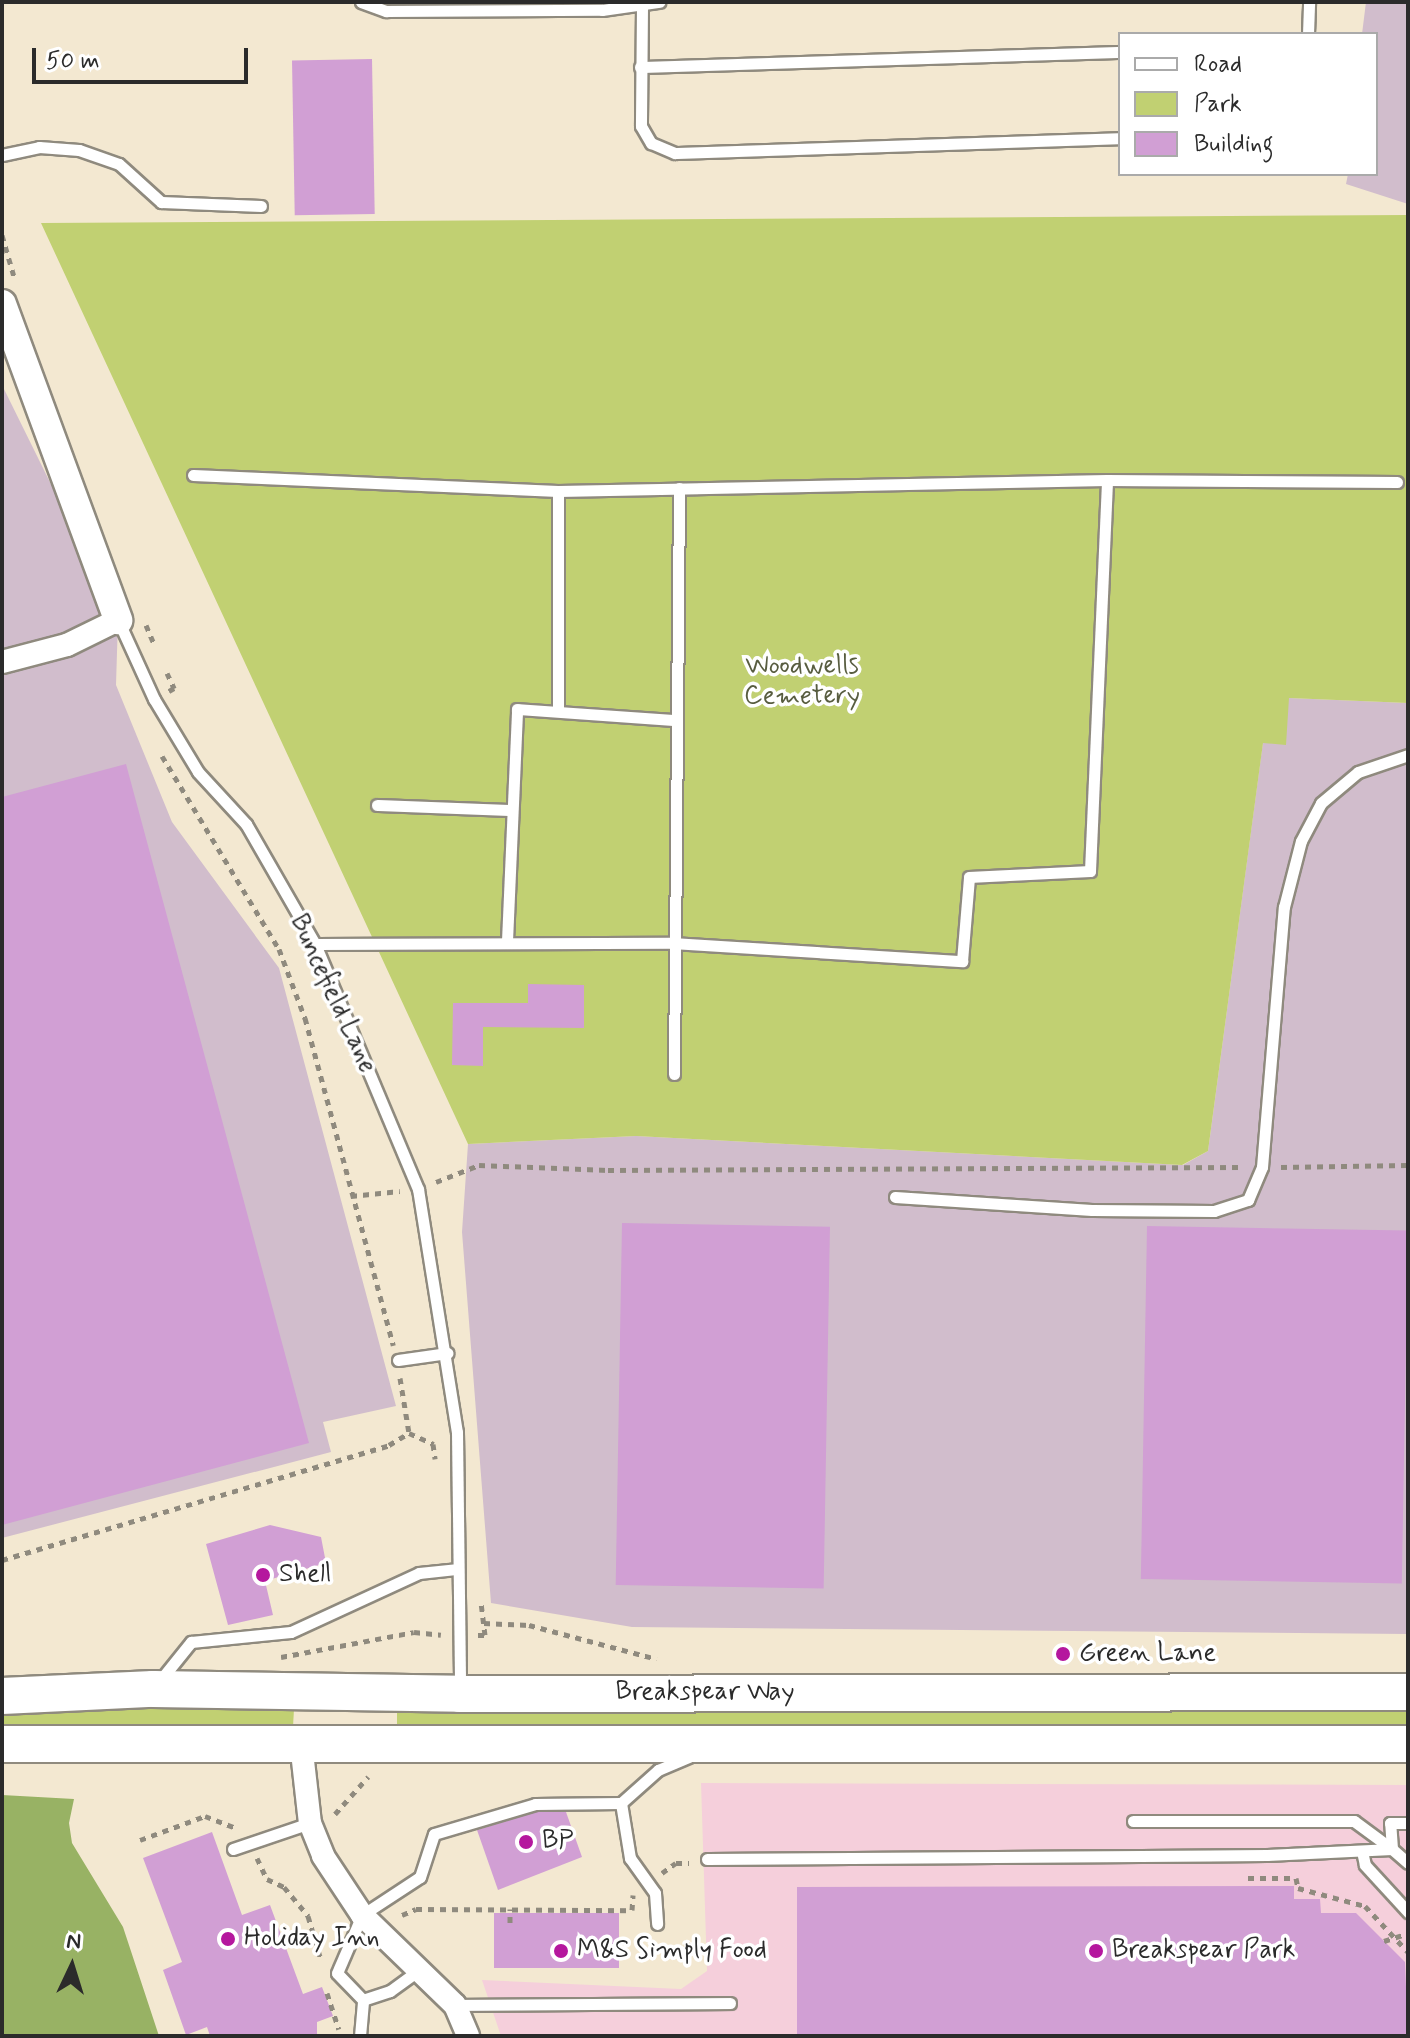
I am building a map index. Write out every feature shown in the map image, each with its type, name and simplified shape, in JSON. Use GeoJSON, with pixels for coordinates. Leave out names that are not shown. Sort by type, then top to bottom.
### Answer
{"type":"FeatureCollection","features":[{"type":"Feature","properties":{"kind":"main road","name":"Breakspear Way"},"geometry":{"type":"LineString","coordinates":[[2,1696],[153,1689],[460,1694],[1408,1692]]}},
{"type":"Feature","properties":{"kind":"main road","name":"Breakspear Way"},"geometry":{"type":"LineString","coordinates":[[2,1744],[1408,1744]]}},
{"type":"Feature","properties":{"kind":"street","name":"Buncefield Lane"},"geometry":{"type":"LineString","coordinates":[[2,304],[118,620]]}},
{"type":"Feature","properties":{"kind":"street"},"geometry":{"type":"LineString","coordinates":[[2,662],[67,645],[118,620]]}},
{"type":"Feature","properties":{"kind":"street"},"geometry":{"type":"LineString","coordinates":[[301,1743],[312,1829],[362,1915],[455,2005],[468,2036]]}},
{"type":"Feature","properties":{"kind":"lane"},"geometry":{"type":"LineString","coordinates":[[361,2],[386,11],[642,6],[659,2]]}},
{"type":"Feature","properties":{"kind":"lane"},"geometry":{"type":"LineString","coordinates":[[1308,32],[1309,2]]}},
{"type":"Feature","properties":{"kind":"lane"},"geometry":{"type":"LineString","coordinates":[[642,6],[641,126],[651,143],[675,153],[1118,138]]}},
{"type":"Feature","properties":{"kind":"lane"},"geometry":{"type":"LineString","coordinates":[[640,67],[1118,52]]}},
{"type":"Feature","properties":{"kind":"lane"},"geometry":{"type":"LineString","coordinates":[[2,155],[39,147],[79,150],[119,164],[161,202],[261,206]]}},
{"type":"Feature","properties":{"kind":"lane"},"geometry":{"type":"LineString","coordinates":[[193,475],[558,491],[1107,480],[1397,482]]}},
{"type":"Feature","properties":{"kind":"lane"},"geometry":{"type":"LineString","coordinates":[[315,944],[507,941],[672,943],[962,961],[969,877],[1090,871],[1107,480]]}},
{"type":"Feature","properties":{"kind":"lane"},"geometry":{"type":"LineString","coordinates":[[674,1074],[672,943],[679,488]]}},
{"type":"Feature","properties":{"kind":"lane"},"geometry":{"type":"LineString","coordinates":[[558,491],[558,709]]}},
{"type":"Feature","properties":{"kind":"lane","name":"Buncefield Lane"},"geometry":{"type":"LineString","coordinates":[[118,620],[154,699],[198,772],[246,824],[315,944],[418,1189],[448,1353],[459,1488],[456,1569],[460,1694]]}},
{"type":"Feature","properties":{"kind":"lane"},"geometry":{"type":"LineString","coordinates":[[507,941],[510,810],[517,709],[558,709],[675,720]]}},
{"type":"Feature","properties":{"kind":"lane"},"geometry":{"type":"LineString","coordinates":[[895,1197],[1092,1210],[1214,1211],[1248,1200],[1262,1167],[1284,907],[1301,841],[1321,803],[1358,772],[1408,755]]}},
{"type":"Feature","properties":{"kind":"lane"},"geometry":{"type":"LineString","coordinates":[[377,805],[510,810]]}},
{"type":"Feature","properties":{"kind":"lane"},"geometry":{"type":"LineString","coordinates":[[398,1360],[448,1353]]}},
{"type":"Feature","properties":{"kind":"lane"},"geometry":{"type":"LineString","coordinates":[[153,1689],[191,1642],[291,1632],[419,1573],[456,1569]]}},
{"type":"Feature","properties":{"kind":"lane"},"geometry":{"type":"LineString","coordinates":[[360,2036],[363,2000],[337,1973],[338,1967],[362,1915],[420,1877],[434,1834],[535,1804],[621,1803],[658,1770],[723,1742]]}},
{"type":"Feature","properties":{"kind":"lane"},"geometry":{"type":"LineString","coordinates":[[621,1803],[630,1858],[635,1873],[649,1881],[657,1924]]}},
{"type":"Feature","properties":{"kind":"lane"},"geometry":{"type":"LineString","coordinates":[[1133,1821],[1354,1821],[1408,1863]]}},
{"type":"Feature","properties":{"kind":"lane"},"geometry":{"type":"LineString","coordinates":[[1392,1849],[1390,1823],[1408,1823]]}},
{"type":"Feature","properties":{"kind":"lane"},"geometry":{"type":"LineString","coordinates":[[233,1849],[312,1829]]}},
{"type":"Feature","properties":{"kind":"lane"},"geometry":{"type":"LineString","coordinates":[[707,1859],[1392,1849]]}},
{"type":"Feature","properties":{"kind":"lane"},"geometry":{"type":"LineString","coordinates":[[1362,1851],[1365,1865],[1408,1912]]}},
{"type":"Feature","properties":{"kind":"lane"},"geometry":{"type":"LineString","coordinates":[[363,2000],[390,1991],[419,1970]]}},
{"type":"Feature","properties":{"kind":"lane"},"geometry":{"type":"LineString","coordinates":[[455,2005],[730,2003]]}},
{"type":"Feature","properties":{"kind":"path","name":"Buncefield Lane"},"geometry":{"type":"LineString","coordinates":[[158,747],[200,826],[279,949],[305,1018],[398,1360],[409,1433]]}},
{"type":"Feature","properties":{"kind":"path"},"geometry":{"type":"LineString","coordinates":[[351,1196],[418,1189],[479,1165],[608,1170],[1408,1165]]}},
{"type":"Feature","properties":{"kind":"path"},"geometry":{"type":"LineString","coordinates":[[2,1560],[389,1445],[409,1433],[433,1444]]}},
{"type":"Feature","properties":{"kind":"path"},"geometry":{"type":"LineString","coordinates":[[318,1651],[414,1632],[440,1635]]}},
{"type":"Feature","properties":{"kind":"path"},"geometry":{"type":"LineString","coordinates":[[312,1829],[380,1771]]}},
{"type":"Feature","properties":{"kind":"path"},"geometry":{"type":"LineString","coordinates":[[140,1840],[211,1816],[240,1830],[251,1843],[267,1879],[284,1887],[308,1916],[321,1965],[338,1967]]}},
{"type":"Feature","properties":{"kind":"path"},"geometry":{"type":"LineString","coordinates":[[382,1934],[394,1919],[416,1909],[632,1910],[633,1890],[676,1863],[707,1859]]}},
{"type":"Feature","properties":{"kind":"path"},"geometry":{"type":"LineString","coordinates":[[1232,1878],[1296,1878],[1298,1888],[1365,1906],[1408,1952]]}},
{"type":"Feature","properties":{"kind":"path"},"geometry":{"type":"LineString","coordinates":[[510,1909],[510,1923]]}},
{"type":"Feature","properties":{"kind":"path"},"geometry":{"type":"LineString","coordinates":[[1384,1941],[1408,1933]]}},
{"type":"Feature","properties":{"kind":"path"},"geometry":{"type":"LineString","coordinates":[[325,1989],[342,2036]]}},
{"type":"Feature","properties":{"kind":"shaded area"},"geometry":{"type":"Polygon","coordinates":[[[1366,2],[1408,2],[1408,204],[1346,184],[1348,176],[1378,176],[1378,32],[1362,32],[1366,2]]]}},
{"type":"Feature","properties":{"kind":"shaded area"},"geometry":{"type":"Polygon","coordinates":[[[2,385],[118,620],[116,685],[172,822],[279,968],[396,1406],[323,1422],[331,1452],[2,1538],[2,385]]]}},
{"type":"Feature","properties":{"kind":"shaded area"},"geometry":{"type":"Polygon","coordinates":[[[1289,698],[1408,703],[1408,1634],[632,1627],[491,1603],[462,1232],[468,1144],[636,1136],[1183,1165],[1208,1151],[1263,742],[1289,698]]]}},
{"type":"Feature","properties":{"kind":"shaded area"},"geometry":{"type":"Polygon","coordinates":[[[701,1783],[1408,1785],[1408,2036],[501,2036],[482,1980],[681,1989],[707,1971],[701,1783]]]}},
{"type":"Feature","properties":{"kind":"green space","name":"Woodwells Cemetery"},"geometry":{"type":"Polygon","coordinates":[[[1408,215],[1408,703],[1289,698],[1286,745],[1263,743],[1208,1151],[1182,1165],[636,1136],[468,1144],[41,223],[1408,215]]]}},
{"type":"Feature","properties":{"kind":"green space"},"geometry":{"type":"Polygon","coordinates":[[[1408,1706],[1408,1725],[397,1726],[397,1710],[1408,1706]]]}},
{"type":"Feature","properties":{"kind":"green space"},"geometry":{"type":"Polygon","coordinates":[[[233,1707],[294,1709],[293,1727],[2,1731],[2,1711],[233,1707]]]}},
{"type":"Feature","properties":{"kind":"green space"},"geometry":{"type":"Polygon","coordinates":[[[2,1795],[74,1799],[69,1823],[72,1843],[123,1927],[159,2036],[2,2036],[2,1795]]]}},
{"type":"Feature","properties":{"kind":"building"},"geometry":{"type":"Polygon","coordinates":[[[372,59],[375,214],[295,215],[292,60],[372,59]]]}},
{"type":"Feature","properties":{"kind":"building"},"geometry":{"type":"Polygon","coordinates":[[[126,764],[309,1443],[2,1525],[2,797],[126,764]]]}},
{"type":"Feature","properties":{"kind":"building"},"geometry":{"type":"Polygon","coordinates":[[[528,984],[584,985],[584,1028],[483,1027],[483,1066],[452,1065],[453,1003],[528,1003],[528,984]]]}},
{"type":"Feature","properties":{"kind":"building"},"geometry":{"type":"Polygon","coordinates":[[[622,1223],[830,1227],[824,1589],[616,1585],[622,1223]]]}},
{"type":"Feature","properties":{"kind":"building"},"geometry":{"type":"Polygon","coordinates":[[[1147,1226],[1408,1231],[1402,1584],[1141,1579],[1147,1226]]]}},
{"type":"Feature","properties":{"kind":"building"},"geometry":{"type":"Polygon","coordinates":[[[270,1525],[321,1537],[326,1563],[265,1581],[273,1615],[228,1625],[206,1544],[270,1525]]]}},
{"type":"Feature","properties":{"kind":"building"},"geometry":{"type":"Polygon","coordinates":[[[536,1812],[566,1812],[582,1857],[498,1890],[477,1830],[536,1812]]]}},
{"type":"Feature","properties":{"kind":"building","name":"Holiday Inn"},"geometry":{"type":"Polygon","coordinates":[[[212,1832],[242,1915],[270,1905],[303,1994],[322,1987],[333,2016],[317,2022],[317,2036],[210,2036],[207,2027],[186,2035],[163,1970],[182,1962],[143,1858],[212,1832]]]}},
{"type":"Feature","properties":{"kind":"building","name":"Breakspear Park"},"geometry":{"type":"Polygon","coordinates":[[[1294,1886],[1294,1899],[1320,1899],[1321,1913],[1356,1913],[1405,1962],[1408,2036],[797,2036],[797,1887],[1294,1886]]]}},
{"type":"Feature","properties":{"kind":"building"},"geometry":{"type":"Polygon","coordinates":[[[494,1913],[619,1913],[619,1968],[494,1968],[494,1913]]]}},
{"type":"Feature","properties":{"kind":"place","name":"Shell"},"geometry":{"type":"Point","coordinates":[263,1575]}},
{"type":"Feature","properties":{"kind":"place","name":"Green Lane"},"geometry":{"type":"Point","coordinates":[1063,1654]}},
{"type":"Feature","properties":{"kind":"place","name":"BP"},"geometry":{"type":"Point","coordinates":[526,1842]}},
{"type":"Feature","properties":{"kind":"place","name":"Holiday Inn"},"geometry":{"type":"Point","coordinates":[228,1939]}},
{"type":"Feature","properties":{"kind":"place","name":"M&S Simply Food"},"geometry":{"type":"Point","coordinates":[561,1951]}},
{"type":"Feature","properties":{"kind":"place","name":"Breakspear Park"},"geometry":{"type":"Point","coordinates":[1096,1951]}}]}
